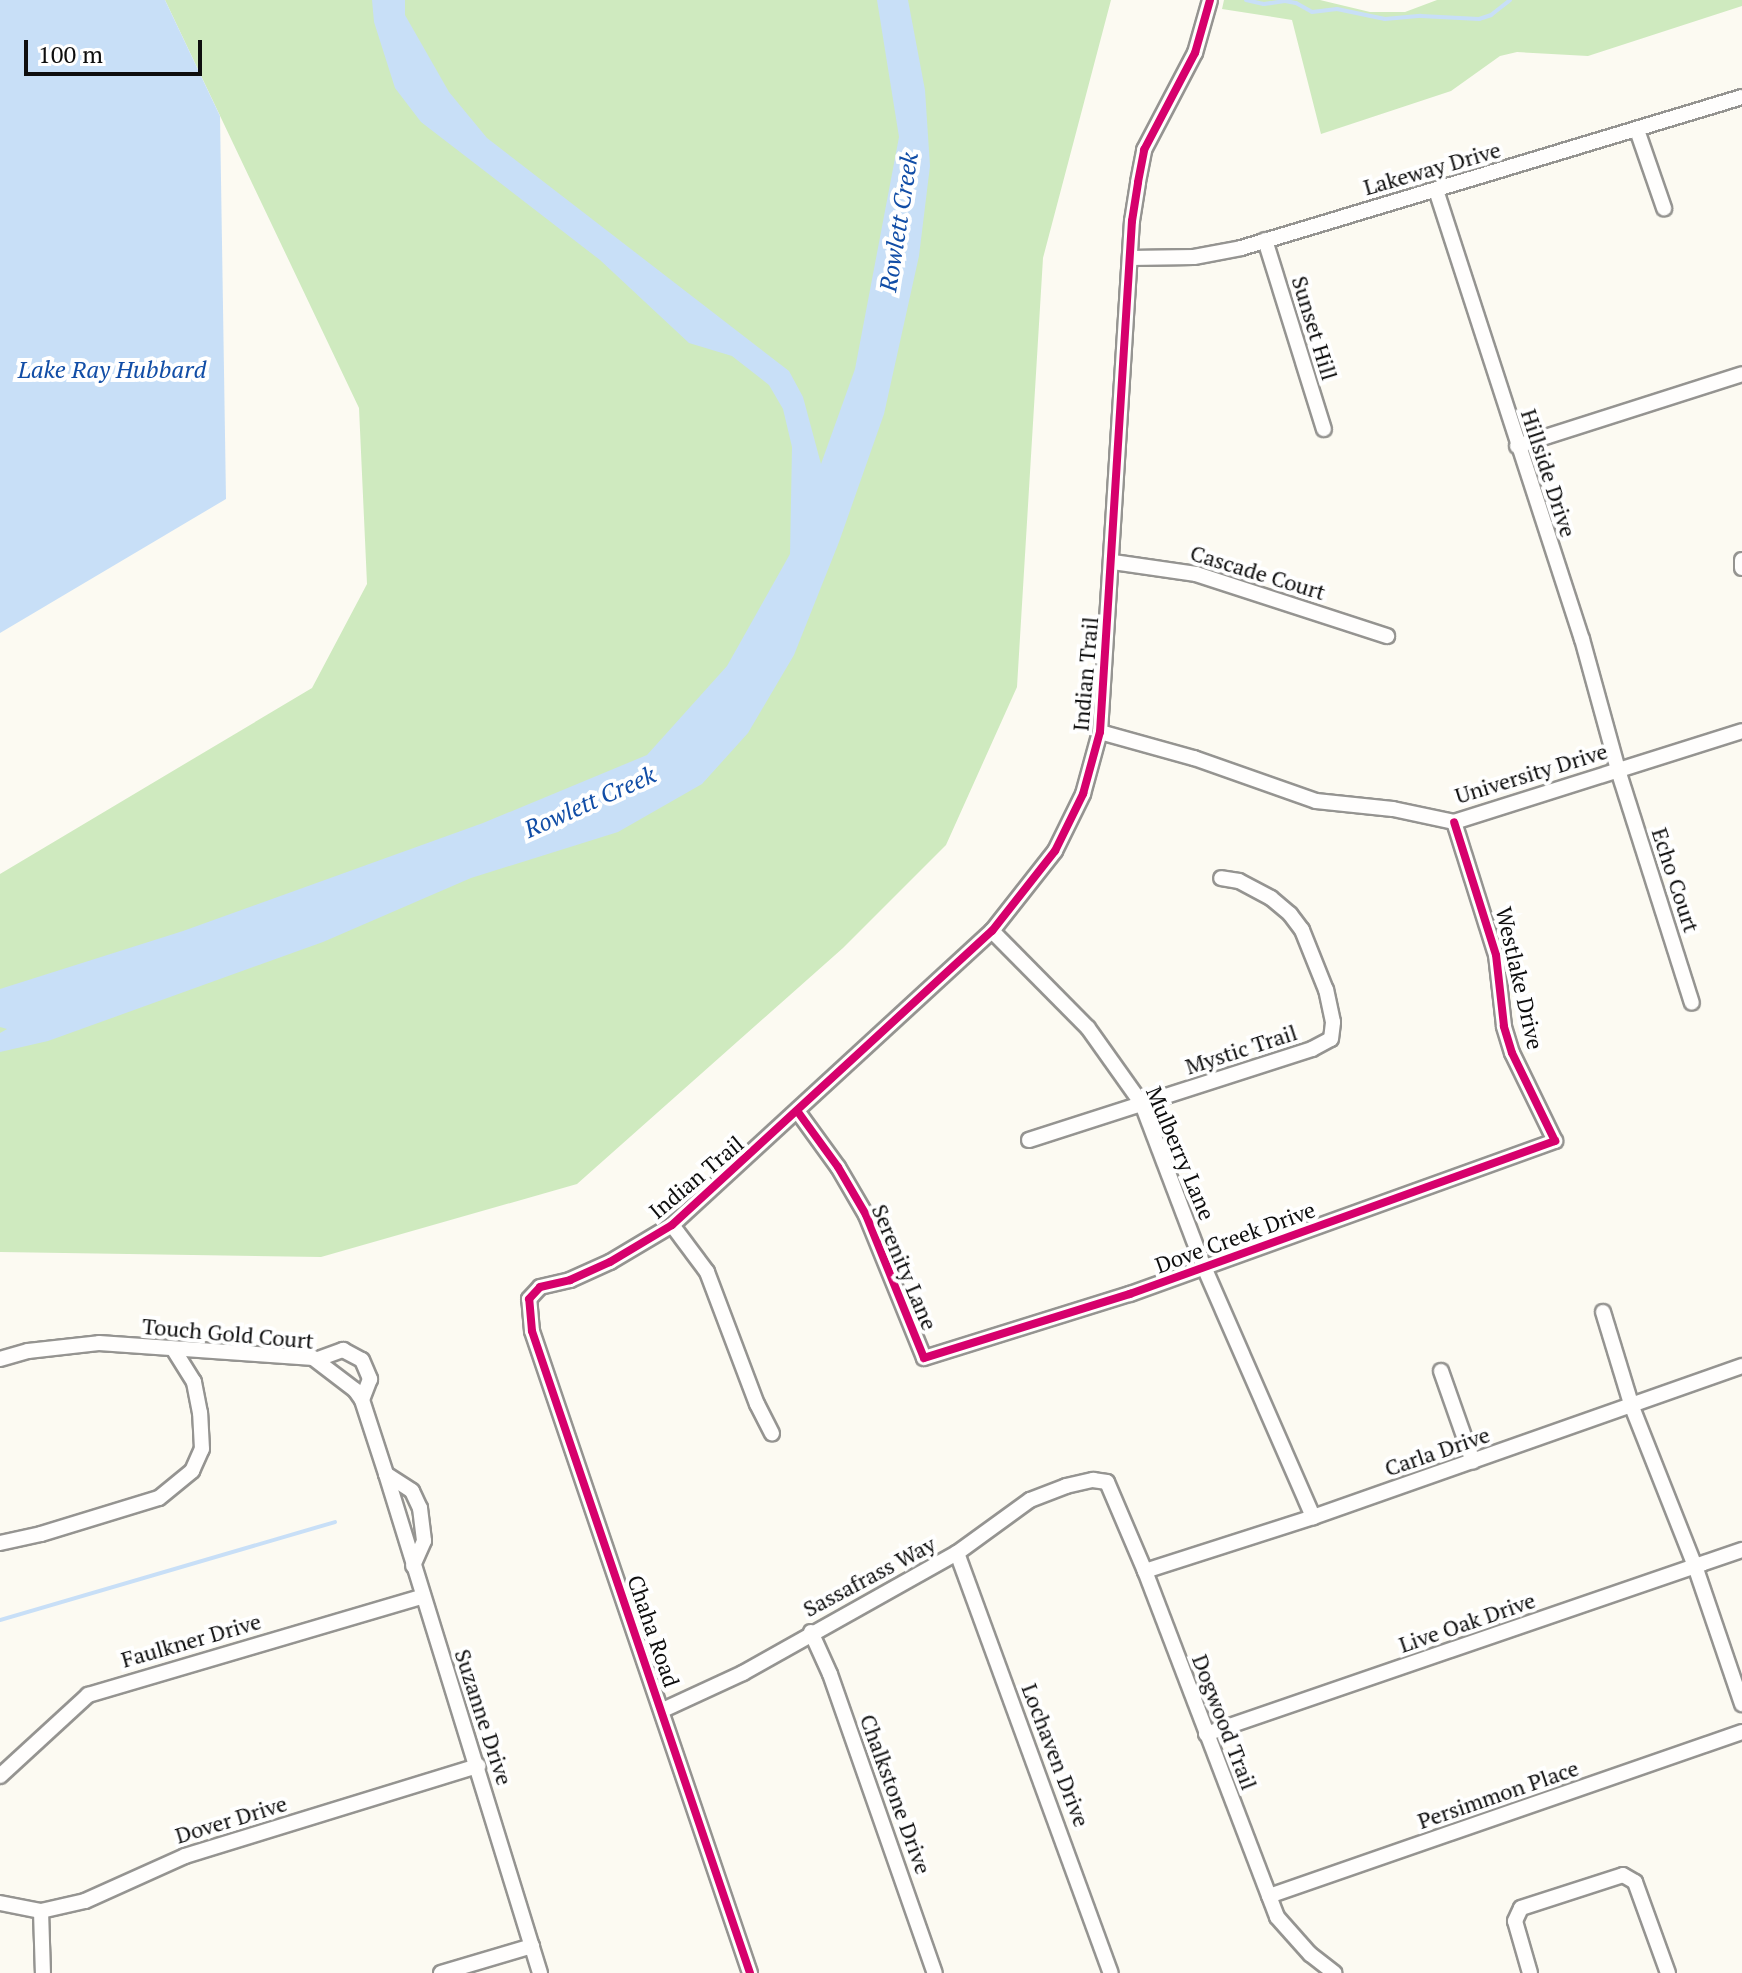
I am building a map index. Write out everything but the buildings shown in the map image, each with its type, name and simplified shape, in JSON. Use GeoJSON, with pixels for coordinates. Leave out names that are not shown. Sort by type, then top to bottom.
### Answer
{"type":"FeatureCollection","features":[{"type":"Feature","properties":{"kind":"street","name":"Indian Trail"},"geometry":{"type":"LineString","coordinates":[[529,1299],[540,1287],[570,1280],[610,1262],[672,1225],[992,931],[1055,851],[1083,794],[1100,732],[1132,221],[1144,150],[1195,53],[1210,0]]}},
{"type":"Feature","properties":{"kind":"street","name":"Lakeway Drive"},"geometry":{"type":"LineString","coordinates":[[1130,258],[1194,257],[1265,240],[1742,97]]}},
{"type":"Feature","properties":{"kind":"street"},"geometry":{"type":"LineString","coordinates":[[1637,130],[1664,208]]}},
{"type":"Feature","properties":{"kind":"street","name":"Hillside Drive"},"geometry":{"type":"LineString","coordinates":[[1436,190],[1582,639],[1618,770]]}},
{"type":"Feature","properties":{"kind":"street","name":"Sunset Hill"},"geometry":{"type":"LineString","coordinates":[[1265,240],[1324,429]]}},
{"type":"Feature","properties":{"kind":"street"},"geometry":{"type":"LineString","coordinates":[[1517,446],[1742,374]]}},
{"type":"Feature","properties":{"kind":"street"},"geometry":{"type":"LineString","coordinates":[[1742,560],[1742,568]]}},
{"type":"Feature","properties":{"kind":"street","name":"Cascade Court"},"geometry":{"type":"LineString","coordinates":[[1113,562],[1196,574],[1387,636]]}},
{"type":"Feature","properties":{"kind":"street","name":"University Drive"},"geometry":{"type":"LineString","coordinates":[[1100,732],[1194,758],[1316,801],[1393,809],[1454,822],[1742,731]]}},
{"type":"Feature","properties":{"kind":"street","name":"Echo Court"},"geometry":{"type":"LineString","coordinates":[[1618,770],[1692,1003]]}},
{"type":"Feature","properties":{"kind":"street","name":"Westlake Drive"},"geometry":{"type":"LineString","coordinates":[[1454,822],[1496,955],[1504,1026],[1512,1053],[1555,1141]]}},
{"type":"Feature","properties":{"kind":"street","name":"Mystic Trail"},"geometry":{"type":"LineString","coordinates":[[1142,1104],[1331,1039],[1333,1022],[1326,990],[1302,930],[1290,914],[1271,898],[1239,881],[1221,878]]}},
{"type":"Feature","properties":{"kind":"street","name":"Mulberry Lane"},"geometry":{"type":"LineString","coordinates":[[992,931],[1088,1028],[1142,1104],[1204,1267],[1313,1517]]}},
{"type":"Feature","properties":{"kind":"street"},"geometry":{"type":"LineString","coordinates":[[1029,1140],[1142,1104]]}},
{"type":"Feature","properties":{"kind":"street","name":"Serenity Lane"},"geometry":{"type":"LineString","coordinates":[[798,1112],[838,1167],[866,1215],[924,1358]]}},
{"type":"Feature","properties":{"kind":"street","name":"Dove Creek Drive"},"geometry":{"type":"LineString","coordinates":[[924,1358],[1204,1267],[1555,1141]]}},
{"type":"Feature","properties":{"kind":"street"},"geometry":{"type":"LineString","coordinates":[[672,1225],[707,1272],[757,1404],[772,1433]]}},
{"type":"Feature","properties":{"kind":"street","name":"Chaha Road"},"geometry":{"type":"LineString","coordinates":[[529,1299],[532,1331],[750,1973]]}},
{"type":"Feature","properties":{"kind":"street"},"geometry":{"type":"LineString","coordinates":[[1603,1312],[1632,1407],[1695,1566],[1742,1704]]}},
{"type":"Feature","properties":{"kind":"street","name":"Touch Gold Court"},"geometry":{"type":"LineString","coordinates":[[0,1359],[28,1351],[99,1343],[175,1351],[318,1359],[362,1400],[386,1474]]}},
{"type":"Feature","properties":{"kind":"street"},"geometry":{"type":"LineString","coordinates":[[318,1359],[343,1350],[362,1360],[370,1379],[362,1400]]}},
{"type":"Feature","properties":{"kind":"street"},"geometry":{"type":"LineString","coordinates":[[0,1543],[41,1534],[159,1498],[192,1471],[202,1449],[200,1413],[194,1382],[175,1351]]}},
{"type":"Feature","properties":{"kind":"street","name":"Carla Drive"},"geometry":{"type":"LineString","coordinates":[[1145,1571],[1313,1517],[1742,1366]]}},
{"type":"Feature","properties":{"kind":"street"},"geometry":{"type":"LineString","coordinates":[[1441,1371],[1473,1462]]}},
{"type":"Feature","properties":{"kind":"street"},"geometry":{"type":"LineString","coordinates":[[386,1474],[412,1491],[420,1508],[424,1541],[413,1566]]}},
{"type":"Feature","properties":{"kind":"street","name":"Suzanne Drive"},"geometry":{"type":"LineString","coordinates":[[386,1474],[540,1973]]}},
{"type":"Feature","properties":{"kind":"street","name":"Sassafrass Way"},"geometry":{"type":"LineString","coordinates":[[663,1710],[743,1673],[811,1632],[957,1553],[1030,1500],[1093,1480]]}},
{"type":"Feature","properties":{"kind":"street","name":"Dogwood Trail"},"geometry":{"type":"LineString","coordinates":[[1093,1480],[1107,1482],[1114,1493],[1269,1896],[1289,1933],[1334,1973]]}},
{"type":"Feature","properties":{"kind":"street","name":"Live Oak Drive"},"geometry":{"type":"LineString","coordinates":[[1206,1734],[1742,1550]]}},
{"type":"Feature","properties":{"kind":"street","name":"Lochaven Drive"},"geometry":{"type":"LineString","coordinates":[[957,1553],[1111,1973]]}},
{"type":"Feature","properties":{"kind":"street","name":"Faulkner Drive"},"geometry":{"type":"LineString","coordinates":[[0,1776],[88,1695],[422,1597]]}},
{"type":"Feature","properties":{"kind":"street","name":"Chalkstone Drive"},"geometry":{"type":"LineString","coordinates":[[811,1632],[830,1674],[935,1973]]}},
{"type":"Feature","properties":{"kind":"street","name":"Persimmon Place"},"geometry":{"type":"LineString","coordinates":[[1269,1896],[1742,1732]]}},
{"type":"Feature","properties":{"kind":"street","name":"Dover Drive"},"geometry":{"type":"LineString","coordinates":[[0,1903],[41,1911],[85,1901],[185,1856],[478,1766]]}},
{"type":"Feature","properties":{"kind":"street"},"geometry":{"type":"LineString","coordinates":[[1530,1973],[1515,1921],[1521,1908],[1623,1875],[1635,1882],[1668,1973]]}},
{"type":"Feature","properties":{"kind":"street"},"geometry":{"type":"LineString","coordinates":[[41,1911],[43,1973]]}},
{"type":"Feature","properties":{"kind":"street"},"geometry":{"type":"LineString","coordinates":[[441,1973],[532,1946]]}},
{"type":"Feature","properties":{"kind":"green space"},"geometry":{"type":"Polygon","coordinates":[[[165,0],[1111,0],[1043,258],[1017,687],[946,845],[843,948],[577,1184],[321,1257],[0,1252],[0,874],[312,688],[367,584],[359,408],[165,0]]]}},
{"type":"Feature","properties":{"kind":"green space"},"geometry":{"type":"Polygon","coordinates":[[[1224,0],[1320,0],[1370,12],[1405,12],[1437,0],[1742,0],[1742,6],[1588,56],[1517,52],[1500,56],[1451,91],[1321,134],[1292,20],[1222,9],[1224,0]]]}},
{"type":"Feature","properties":{"kind":"water","name":"Lake Ray Hubbard"},"geometry":{"type":"Polygon","coordinates":[[[0,0],[165,0],[220,116],[226,499],[0,633],[0,0]]]}},
{"type":"Feature","properties":{"kind":"water","name":"Rowlett Creek"},"geometry":{"type":"Polygon","coordinates":[[[372,0],[405,0],[405,15],[449,92],[487,138],[789,371],[803,397],[821,464],[855,369],[899,137],[877,0],[908,0],[925,90],[930,166],[919,256],[884,414],[839,542],[794,655],[748,733],[702,784],[618,832],[471,878],[323,942],[48,1041],[0,1052],[0,1033],[7,1029],[0,1027],[0,989],[183,931],[483,823],[647,755],[727,666],[790,554],[792,447],[783,409],[769,385],[732,356],[689,343],[600,260],[421,122],[395,88],[374,22],[372,0]]]}},
{"type":"Feature","properties":{"kind":"waterway"},"geometry":{"type":"LineString","coordinates":[[1246,0],[1264,4],[1285,1],[1312,12],[1337,9],[1385,19],[1421,16],[1479,19],[1491,15],[1510,0]]}},
{"type":"Feature","properties":{"kind":"waterway"},"geometry":{"type":"LineString","coordinates":[[0,1620],[335,1522]]}},
{"type":"Feature","properties":{"kind":"cycle path"},"geometry":{"type":"LineString","coordinates":[[750,1973],[532,1331],[529,1299],[540,1287],[570,1280],[610,1262],[672,1225],[992,931],[1055,851],[1083,794],[1100,732],[1132,221],[1138,182],[1144,150],[1195,53],[1210,0]]}},
{"type":"Feature","properties":{"kind":"cycle path"},"geometry":{"type":"LineString","coordinates":[[798,1112],[838,1167],[866,1215],[924,1358],[1130,1294],[1555,1141],[1512,1053],[1504,1026],[1496,955],[1454,822]]}}]}
